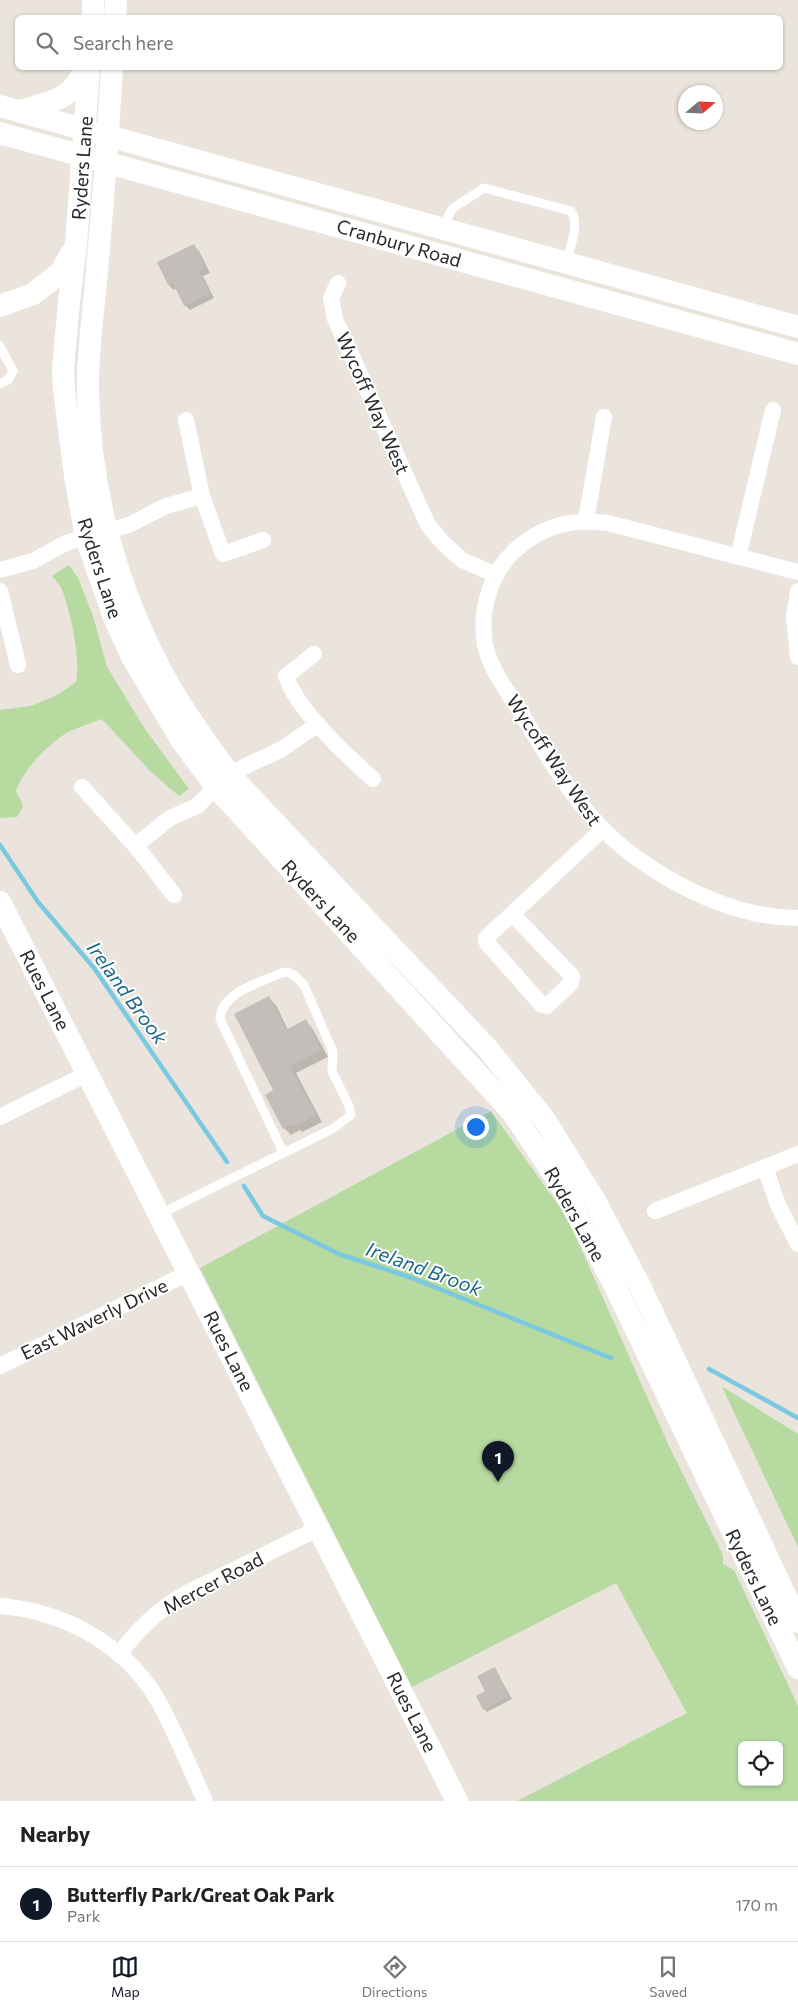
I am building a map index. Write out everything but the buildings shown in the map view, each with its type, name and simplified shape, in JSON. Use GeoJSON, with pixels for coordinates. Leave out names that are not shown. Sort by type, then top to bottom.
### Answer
{"type":"FeatureCollection","features":[{"type":"Feature","properties":{"kind":"main road"},"geometry":{"type":"LineString","coordinates":[[93,0],[93,15]]}},
{"type":"Feature","properties":{"kind":"main road"},"geometry":{"type":"LineString","coordinates":[[115,15],[116,0]]}},
{"type":"Feature","properties":{"kind":"main road"},"geometry":{"type":"LineString","coordinates":[[9,109],[64,96],[77,84],[84,70]]}},
{"type":"Feature","properties":{"kind":"main road","name":"Ryders Lane"},"geometry":{"type":"LineString","coordinates":[[89,70],[76,244],[65,339],[64,390],[75,475],[96,535],[112,612],[132,658],[182,741],[487,1048],[545,1120],[594,1200],[640,1286],[798,1622]]}},
{"type":"Feature","properties":{"kind":"main road","name":"Ryders Lane"},"geometry":{"type":"LineString","coordinates":[[96,535],[88,390],[89,354],[106,162],[112,70]]}},
{"type":"Feature","properties":{"kind":"main road","name":"Cranbury Road"},"geometry":{"type":"LineString","coordinates":[[9,109],[798,327]]}},
{"type":"Feature","properties":{"kind":"main road","name":"Cranbury Road"},"geometry":{"type":"LineString","coordinates":[[0,133],[798,354]]}},
{"type":"Feature","properties":{"kind":"main road"},"geometry":{"type":"LineString","coordinates":[[0,306],[33,294],[61,272],[76,244]]}},
{"type":"Feature","properties":{"kind":"main road","name":"Ryders Lane"},"geometry":{"type":"LineString","coordinates":[[223,781],[507,1106],[552,1170],[613,1282],[798,1668]]}},
{"type":"Feature","properties":{"kind":"main road","name":"Rues Lane"},"geometry":{"type":"LineString","coordinates":[[0,902],[457,1801]]}},
{"type":"Feature","properties":{"kind":"street","name":"Wycoff Way West"},"geometry":{"type":"LineString","coordinates":[[338,283],[331,298],[335,319],[422,515],[433,532],[452,552],[473,566],[496,575]]}},
{"type":"Feature","properties":{"kind":"street"},"geometry":{"type":"LineString","coordinates":[[738,557],[773,410]]}},
{"type":"Feature","properties":{"kind":"street"},"geometry":{"type":"LineString","coordinates":[[586,520],[604,417]]}},
{"type":"Feature","properties":{"kind":"street"},"geometry":{"type":"LineString","coordinates":[[186,420],[202,496],[223,554],[263,540]]}},
{"type":"Feature","properties":{"kind":"street"},"geometry":{"type":"LineString","coordinates":[[0,570],[33,561],[66,543],[129,525],[166,506],[202,496]]}},
{"type":"Feature","properties":{"kind":"street","name":"Wycoff Way West"},"geometry":{"type":"LineString","coordinates":[[512,914],[572,976],[571,983],[547,1006],[542,1004],[487,943],[486,939],[488,936],[603,829],[548,758],[493,668],[486,647],[483,626],[488,593],[496,575],[509,556],[534,535],[560,524],[586,520],[608,522],[798,572]]}},
{"type":"Feature","properties":{"kind":"street"},"geometry":{"type":"LineString","coordinates":[[0,591],[18,665]]}},
{"type":"Feature","properties":{"kind":"street"},"geometry":{"type":"LineString","coordinates":[[798,591],[794,616],[798,656]]}},
{"type":"Feature","properties":{"kind":"street"},"geometry":{"type":"LineString","coordinates":[[314,654],[292,669],[286,676],[289,686],[318,724],[344,753],[373,779]]}},
{"type":"Feature","properties":{"kind":"street"},"geometry":{"type":"LineString","coordinates":[[135,846],[170,818],[197,806],[223,781],[248,765],[282,749],[318,724]]}},
{"type":"Feature","properties":{"kind":"street"},"geometry":{"type":"LineString","coordinates":[[82,787],[135,846],[174,896]]}},
{"type":"Feature","properties":{"kind":"street"},"geometry":{"type":"LineString","coordinates":[[603,829],[633,856],[660,874],[690,890],[752,912],[784,918],[798,918]]}},
{"type":"Feature","properties":{"kind":"street"},"geometry":{"type":"LineString","coordinates":[[0,1117],[87,1074]]}},
{"type":"Feature","properties":{"kind":"street"},"geometry":{"type":"LineString","coordinates":[[655,1211],[798,1154]]}},
{"type":"Feature","properties":{"kind":"street"},"geometry":{"type":"LineString","coordinates":[[765,1167],[778,1205],[798,1244]]}},
{"type":"Feature","properties":{"kind":"street","name":"East Waverly Drive"},"geometry":{"type":"LineString","coordinates":[[0,1366],[188,1272]]}},
{"type":"Feature","properties":{"kind":"street","name":"Mercer Road"},"geometry":{"type":"LineString","coordinates":[[119,1655],[141,1627],[169,1603],[319,1528]]}},
{"type":"Feature","properties":{"kind":"street"},"geometry":{"type":"LineString","coordinates":[[0,1606],[22,1608],[61,1619],[98,1638],[119,1655],[143,1679],[155,1696],[205,1801]]}},
{"type":"Feature","properties":{"kind":"lane"},"geometry":{"type":"LineString","coordinates":[[441,228],[453,208],[484,188],[570,211],[575,218],[575,225],[566,263]]}},
{"type":"Feature","properties":{"kind":"lane"},"geometry":{"type":"LineString","coordinates":[[0,346],[13,371],[9,379],[0,384]]}},
{"type":"Feature","properties":{"kind":"lane"},"geometry":{"type":"LineString","coordinates":[[159,1214],[334,1128],[344,1122],[350,1115],[349,1106],[332,1071],[333,1052],[304,985],[288,972],[281,973],[228,998],[220,1011],[220,1019],[283,1152]]}},
{"type":"Feature","properties":{"kind":"green space"},"geometry":{"type":"Polygon","coordinates":[[[69,565],[78,578],[93,616],[107,667],[145,729],[189,789],[179,796],[152,773],[102,719],[68,732],[45,750],[24,774],[19,783],[16,791],[23,806],[17,817],[0,818],[0,710],[31,706],[59,694],[76,682],[77,661],[72,624],[62,590],[52,576],[69,565]]]}},
{"type":"Feature","properties":{"kind":"green space"},"geometry":{"type":"Polygon","coordinates":[[[491,1111],[567,1217],[669,1446],[723,1555],[723,1564],[734,1570],[798,1706],[798,1801],[517,1801],[687,1713],[616,1583],[412,1687],[200,1268],[491,1111]]]}},
{"type":"Feature","properties":{"kind":"green space"},"geometry":{"type":"Polygon","coordinates":[[[722,1387],[798,1434],[798,1547],[722,1387]]]}},
{"type":"Feature","properties":{"kind":"waterway","name":"Ireland Brook"},"geometry":{"type":"LineString","coordinates":[[0,845],[38,902],[94,968],[227,1162]]}},
{"type":"Feature","properties":{"kind":"waterway","name":"Ireland Brook"},"geometry":{"type":"LineString","coordinates":[[244,1186],[263,1216],[339,1254],[412,1278],[611,1358]]}},
{"type":"Feature","properties":{"kind":"waterway","name":"Ireland Brook"},"geometry":{"type":"LineString","coordinates":[[709,1369],[798,1418]]}},
{"type":"Feature","properties":{"kind":"place","name":"Butterfly Park/Great Oak Park"},"geometry":{"type":"Point","coordinates":[498,1482]}}]}
